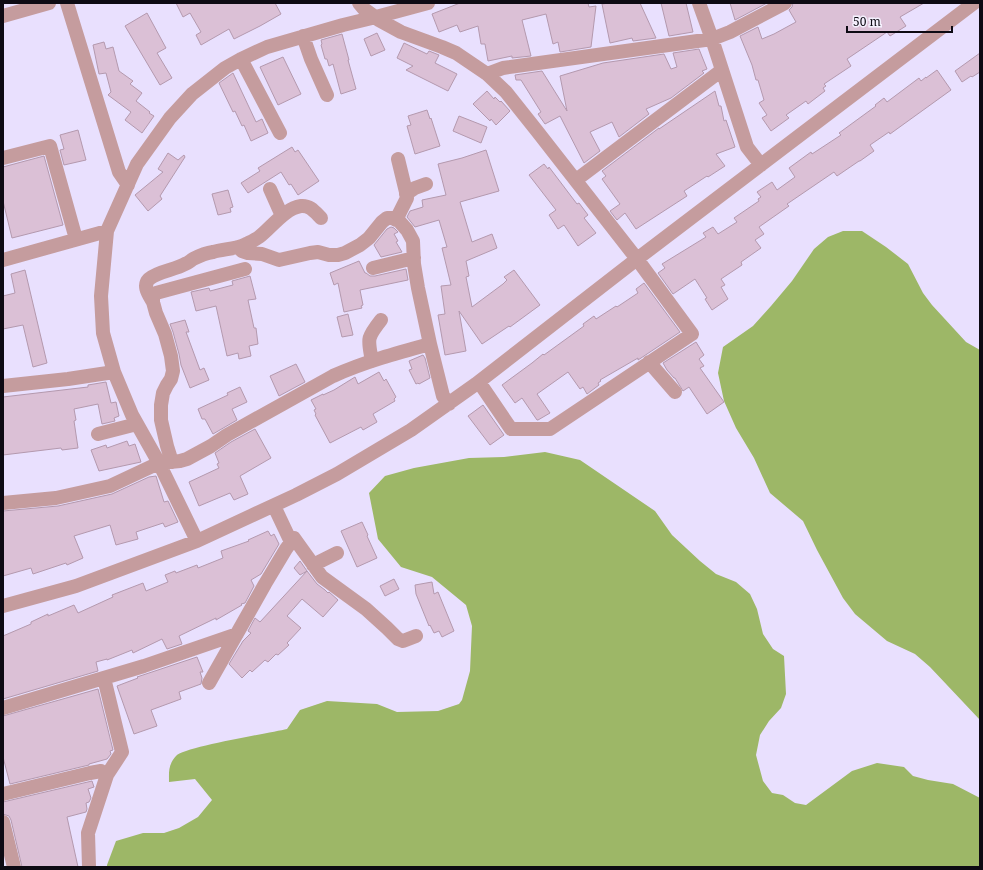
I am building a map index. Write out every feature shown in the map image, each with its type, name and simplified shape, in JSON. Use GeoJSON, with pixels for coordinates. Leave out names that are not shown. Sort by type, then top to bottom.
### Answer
{"type":"FeatureCollection","features":[{"type":"Feature","properties":{"kind":"street"},"geometry":{"type":"LineString","coordinates":[[3,16],[49,3]]}},
{"type":"Feature","properties":{"kind":"street"},"geometry":{"type":"LineString","coordinates":[[67,3],[119,172],[128,185]]}},
{"type":"Feature","properties":{"kind":"street"},"geometry":{"type":"LineString","coordinates":[[359,3],[364,9],[401,32],[456,53],[487,74],[506,92],[637,259],[692,334],[550,429],[511,429],[479,382]]}},
{"type":"Feature","properties":{"kind":"street"},"geometry":{"type":"LineString","coordinates":[[197,540],[166,462],[137,424],[114,372],[103,333],[100,296],[107,231],[137,164],[170,118],[192,94],[214,77],[241,59],[267,47],[428,3]]}},
{"type":"Feature","properties":{"kind":"street"},"geometry":{"type":"LineString","coordinates":[[699,3],[747,147],[760,164]]}},
{"type":"Feature","properties":{"kind":"street"},"geometry":{"type":"LineString","coordinates":[[487,74],[503,68],[712,39],[730,32],[785,3]]}},
{"type":"Feature","properties":{"kind":"street"},"geometry":{"type":"LineString","coordinates":[[3,606],[76,586],[197,540],[274,506],[337,474],[411,430],[479,382],[760,164],[972,4]]}},
{"type":"Feature","properties":{"kind":"street"},"geometry":{"type":"LineString","coordinates":[[303,36],[311,59],[327,95]]}},
{"type":"Feature","properties":{"kind":"street"},"geometry":{"type":"LineString","coordinates":[[241,59],[280,133]]}},
{"type":"Feature","properties":{"kind":"street"},"geometry":{"type":"LineString","coordinates":[[576,180],[722,70]]}},
{"type":"Feature","properties":{"kind":"street"},"geometry":{"type":"LineString","coordinates":[[3,158],[50,146],[76,240]]}},
{"type":"Feature","properties":{"kind":"street"},"geometry":{"type":"LineString","coordinates":[[396,220],[407,198],[398,159]]}},
{"type":"Feature","properties":{"kind":"street"},"geometry":{"type":"LineString","coordinates":[[406,194],[415,188],[426,184]]}},
{"type":"Feature","properties":{"kind":"street"},"geometry":{"type":"LineString","coordinates":[[270,190],[282,216]]}},
{"type":"Feature","properties":{"kind":"street"},"geometry":{"type":"LineString","coordinates":[[166,462],[167,446],[161,420],[161,405],[173,370],[165,334],[148,293],[146,285],[147,281],[150,278],[185,264],[200,256],[244,245],[259,237],[282,216],[300,206],[306,206],[321,218]]}},
{"type":"Feature","properties":{"kind":"street"},"geometry":{"type":"LineString","coordinates":[[238,247],[242,251],[248,253],[262,254],[279,260],[318,252],[329,255],[346,253],[360,245],[387,218],[393,218],[399,221],[413,241],[418,288],[430,344],[443,396],[449,404]]}},
{"type":"Feature","properties":{"kind":"street"},"geometry":{"type":"LineString","coordinates":[[3,260],[107,231]]}},
{"type":"Feature","properties":{"kind":"street"},"geometry":{"type":"LineString","coordinates":[[373,268],[414,258]]}},
{"type":"Feature","properties":{"kind":"street"},"geometry":{"type":"LineString","coordinates":[[152,302],[153,296],[156,293],[245,269]]}},
{"type":"Feature","properties":{"kind":"street"},"geometry":{"type":"LineString","coordinates":[[372,361],[368,339],[380,320]]}},
{"type":"Feature","properties":{"kind":"street"},"geometry":{"type":"LineString","coordinates":[[3,503],[56,498],[110,486],[166,462],[187,459],[333,376],[350,368],[430,344]]}},
{"type":"Feature","properties":{"kind":"street"},"geometry":{"type":"LineString","coordinates":[[649,362],[675,392]]}},
{"type":"Feature","properties":{"kind":"street"},"geometry":{"type":"LineString","coordinates":[[3,386],[114,372]]}},
{"type":"Feature","properties":{"kind":"street"},"geometry":{"type":"LineString","coordinates":[[98,434],[137,424]]}},
{"type":"Feature","properties":{"kind":"street"},"geometry":{"type":"LineString","coordinates":[[274,506],[291,542]]}},
{"type":"Feature","properties":{"kind":"street"},"geometry":{"type":"LineString","coordinates":[[209,684],[265,584],[294,538],[322,577],[366,609],[398,639],[404,641],[416,636]]}},
{"type":"Feature","properties":{"kind":"street"},"geometry":{"type":"LineString","coordinates":[[314,565],[337,552]]}},
{"type":"Feature","properties":{"kind":"street"},"geometry":{"type":"LineString","coordinates":[[3,708],[180,654],[237,634]]}},
{"type":"Feature","properties":{"kind":"street"},"geometry":{"type":"LineString","coordinates":[[89,867],[88,833],[107,775],[122,752],[104,678]]}},
{"type":"Feature","properties":{"kind":"street"},"geometry":{"type":"LineString","coordinates":[[3,794],[95,772],[101,771],[107,775]]}},
{"type":"Feature","properties":{"kind":"street"},"geometry":{"type":"LineString","coordinates":[[3,822],[14,867]]}},
{"type":"Feature","properties":{"kind":"green space"},"geometry":{"type":"Polygon","coordinates":[[[843,231],[862,231],[908,264],[923,293],[932,305],[966,342],[980,350],[980,720],[930,667],[915,654],[887,641],[855,614],[843,598],[803,521],[770,493],[754,458],[736,428],[724,401],[718,373],[723,347],[753,326],[792,281],[814,249],[828,237],[843,231]]]}},
{"type":"Feature","properties":{"kind":"green space"},"geometry":{"type":"Polygon","coordinates":[[[545,452],[580,460],[655,511],[672,535],[700,561],[716,574],[736,582],[750,594],[757,609],[763,634],[773,649],[784,656],[786,694],[781,708],[769,721],[760,735],[756,755],[763,781],[772,793],[783,795],[795,803],[806,805],[852,771],[877,763],[904,767],[913,776],[953,784],[980,798],[980,867],[107,867],[116,841],[143,833],[164,833],[179,828],[198,817],[212,800],[195,779],[169,782],[172,762],[176,756],[182,752],[287,729],[300,710],[327,701],[377,704],[397,712],[438,711],[459,704],[462,700],[470,671],[472,626],[466,605],[432,577],[401,567],[378,539],[369,493],[385,476],[414,468],[469,458],[504,457],[545,452]]]}},
{"type":"Feature","properties":{"kind":"building"},"geometry":{"type":"Polygon","coordinates":[[[176,3],[275,3],[281,14],[234,39],[229,29],[201,45],[196,35],[201,32],[190,13],[183,17],[176,3]]]}},
{"type":"Feature","properties":{"kind":"building"},"geometry":{"type":"Polygon","coordinates":[[[460,3],[588,3],[589,7],[596,6],[591,47],[560,52],[558,42],[553,44],[546,14],[522,20],[531,56],[512,58],[512,56],[488,61],[485,44],[481,44],[478,26],[460,32],[457,25],[439,32],[432,14],[460,3]]]}},
{"type":"Feature","properties":{"kind":"building"},"geometry":{"type":"Polygon","coordinates":[[[640,3],[656,38],[633,41],[632,38],[610,43],[602,4],[640,3]]]}},
{"type":"Feature","properties":{"kind":"building"},"geometry":{"type":"Polygon","coordinates":[[[661,3],[686,3],[693,32],[669,36],[661,3]]]}},
{"type":"Feature","properties":{"kind":"building"},"geometry":{"type":"Polygon","coordinates":[[[730,3],[767,3],[735,20],[730,3]]]}},
{"type":"Feature","properties":{"kind":"building"},"geometry":{"type":"Polygon","coordinates":[[[793,3],[924,3],[900,17],[906,26],[890,36],[887,32],[847,59],[851,66],[824,84],[826,86],[823,88],[825,91],[808,104],[806,101],[786,115],[789,118],[771,131],[762,118],[767,115],[759,103],[764,100],[758,80],[756,80],[752,65],[740,36],[758,27],[762,39],[796,22],[789,10],[793,3]]]}},
{"type":"Feature","properties":{"kind":"building"},"geometry":{"type":"Polygon","coordinates":[[[147,13],[166,48],[157,53],[172,78],[160,85],[125,26],[147,13]]]}},
{"type":"Feature","properties":{"kind":"building"},"geometry":{"type":"Polygon","coordinates":[[[377,33],[385,50],[371,56],[364,39],[377,33]]]}},
{"type":"Feature","properties":{"kind":"building"},"geometry":{"type":"Polygon","coordinates":[[[342,34],[356,89],[341,94],[333,64],[329,66],[327,59],[325,59],[321,40],[342,34]]]}},
{"type":"Feature","properties":{"kind":"building"},"geometry":{"type":"Polygon","coordinates":[[[104,42],[106,49],[113,47],[119,71],[133,81],[130,84],[142,93],[136,101],[154,116],[142,133],[125,120],[131,112],[108,95],[111,92],[106,73],[99,74],[93,45],[104,42]]]}},
{"type":"Feature","properties":{"kind":"building"},"geometry":{"type":"Polygon","coordinates":[[[404,43],[427,54],[429,51],[439,55],[435,63],[457,74],[448,91],[406,70],[413,66],[397,58],[404,43]]]}},
{"type":"Feature","properties":{"kind":"building"},"geometry":{"type":"Polygon","coordinates":[[[699,49],[707,69],[702,71],[704,73],[671,98],[646,109],[649,114],[619,137],[612,122],[590,132],[600,151],[584,163],[560,116],[545,124],[538,114],[541,112],[521,80],[516,80],[515,75],[542,71],[567,111],[560,76],[603,63],[664,54],[671,69],[677,67],[673,53],[699,49]]]}},
{"type":"Feature","properties":{"kind":"building"},"geometry":{"type":"Polygon","coordinates":[[[980,53],[980,72],[962,82],[955,71],[980,53]]]}},
{"type":"Feature","properties":{"kind":"building"},"geometry":{"type":"Polygon","coordinates":[[[283,57],[301,94],[278,105],[260,67],[283,57]]]}},
{"type":"Feature","properties":{"kind":"building"},"geometry":{"type":"Polygon","coordinates":[[[937,70],[951,90],[890,134],[889,132],[870,145],[874,151],[860,161],[837,176],[834,172],[787,204],[789,206],[759,227],[764,234],[755,240],[761,248],[741,262],[742,265],[721,279],[725,285],[721,287],[728,299],[712,310],[705,299],[707,298],[695,279],[673,294],[658,273],[665,268],[662,264],[706,237],[703,233],[713,227],[718,234],[737,222],[734,218],[759,201],[758,199],[761,197],[757,192],[772,182],[777,190],[795,177],[789,168],[811,152],[812,154],[841,135],[839,133],[876,106],[875,105],[884,98],[887,102],[919,78],[921,81],[937,70]]]}},
{"type":"Feature","properties":{"kind":"building"},"geometry":{"type":"Polygon","coordinates":[[[233,73],[256,122],[262,119],[268,133],[251,141],[244,125],[242,126],[235,111],[233,112],[219,83],[233,73]]]}},
{"type":"Feature","properties":{"kind":"building"},"geometry":{"type":"Polygon","coordinates":[[[487,91],[494,99],[495,97],[500,102],[501,101],[510,111],[496,125],[473,104],[487,91]]]}},
{"type":"Feature","properties":{"kind":"building"},"geometry":{"type":"Polygon","coordinates":[[[715,91],[719,106],[721,106],[724,121],[726,120],[735,147],[716,154],[725,166],[684,191],[687,196],[636,229],[625,213],[617,220],[610,211],[620,204],[602,179],[606,176],[602,171],[659,128],[715,91]]]}},
{"type":"Feature","properties":{"kind":"building"},"geometry":{"type":"Polygon","coordinates":[[[427,110],[440,146],[415,154],[407,126],[411,125],[408,116],[427,110]]]}},
{"type":"Feature","properties":{"kind":"building"},"geometry":{"type":"Polygon","coordinates":[[[459,116],[487,127],[481,143],[453,131],[459,116]]]}},
{"type":"Feature","properties":{"kind":"building"},"geometry":{"type":"Polygon","coordinates":[[[78,130],[86,160],[64,165],[60,150],[64,149],[60,135],[78,130]]]}},
{"type":"Feature","properties":{"kind":"building"},"geometry":{"type":"Polygon","coordinates":[[[292,147],[295,152],[298,150],[319,181],[298,195],[291,184],[289,185],[281,172],[248,193],[241,183],[260,171],[258,168],[292,147]]]}},
{"type":"Feature","properties":{"kind":"building"},"geometry":{"type":"Polygon","coordinates":[[[486,150],[499,191],[460,202],[472,242],[492,234],[497,248],[466,261],[469,276],[466,277],[472,307],[503,284],[507,280],[504,277],[514,270],[540,305],[510,327],[509,326],[482,344],[459,311],[466,351],[445,355],[438,315],[445,314],[441,286],[451,285],[442,248],[447,247],[439,220],[415,227],[407,217],[410,211],[423,207],[422,200],[446,195],[438,164],[486,150]]]}},
{"type":"Feature","properties":{"kind":"building"},"geometry":{"type":"Polygon","coordinates":[[[168,153],[178,160],[184,155],[185,157],[160,196],[162,199],[148,211],[135,195],[163,172],[158,169],[168,153]]]}},
{"type":"Feature","properties":{"kind":"building"},"geometry":{"type":"Polygon","coordinates":[[[44,156],[63,225],[12,238],[3,201],[3,167],[44,156]]]}},
{"type":"Feature","properties":{"kind":"building"},"geometry":{"type":"Polygon","coordinates":[[[544,164],[548,169],[549,167],[577,204],[579,203],[588,215],[584,218],[596,233],[578,246],[564,225],[558,229],[549,215],[556,210],[529,175],[544,164]]]}},
{"type":"Feature","properties":{"kind":"building"},"geometry":{"type":"Polygon","coordinates":[[[228,190],[233,207],[230,208],[231,212],[218,215],[212,194],[228,190]]]}},
{"type":"Feature","properties":{"kind":"building"},"geometry":{"type":"Polygon","coordinates":[[[391,227],[398,232],[394,234],[398,241],[396,242],[402,252],[381,257],[374,245],[387,229],[391,227]]]}},
{"type":"Feature","properties":{"kind":"building"},"geometry":{"type":"Polygon","coordinates":[[[359,261],[365,273],[370,276],[406,269],[408,280],[360,290],[363,305],[361,306],[362,308],[344,312],[338,283],[334,285],[330,273],[359,261]]]}},
{"type":"Feature","properties":{"kind":"building"},"geometry":{"type":"Polygon","coordinates":[[[25,270],[47,363],[33,367],[23,325],[3,329],[3,296],[15,293],[11,274],[25,270]]]}},
{"type":"Feature","properties":{"kind":"building"},"geometry":{"type":"Polygon","coordinates":[[[250,276],[256,299],[248,300],[254,328],[256,328],[258,344],[249,346],[251,356],[239,359],[238,353],[227,356],[216,306],[196,311],[191,292],[209,288],[210,291],[233,285],[232,281],[250,276]]]}},
{"type":"Feature","properties":{"kind":"building"},"geometry":{"type":"Polygon","coordinates":[[[644,283],[680,332],[638,360],[638,358],[600,380],[601,381],[598,383],[599,385],[587,394],[583,387],[580,389],[568,372],[537,394],[550,413],[538,420],[522,398],[515,403],[502,385],[543,354],[544,355],[584,326],[583,324],[594,316],[596,319],[638,293],[636,289],[644,283]]]}},
{"type":"Feature","properties":{"kind":"building"},"geometry":{"type":"Polygon","coordinates":[[[348,314],[353,335],[342,337],[337,317],[348,314]]]}},
{"type":"Feature","properties":{"kind":"building"},"geometry":{"type":"Polygon","coordinates":[[[185,320],[189,332],[186,332],[200,370],[204,368],[209,380],[190,388],[181,365],[170,324],[185,320]]]}},
{"type":"Feature","properties":{"kind":"building"},"geometry":{"type":"Polygon","coordinates":[[[696,342],[704,355],[699,359],[704,366],[700,368],[724,402],[707,414],[689,387],[683,391],[663,363],[696,342]]]}},
{"type":"Feature","properties":{"kind":"building"},"geometry":{"type":"Polygon","coordinates":[[[423,355],[430,378],[416,384],[409,370],[412,369],[409,361],[423,355]]]}},
{"type":"Feature","properties":{"kind":"building"},"geometry":{"type":"Polygon","coordinates":[[[296,364],[305,382],[279,396],[270,376],[296,364]]]}},
{"type":"Feature","properties":{"kind":"building"},"geometry":{"type":"Polygon","coordinates":[[[379,372],[384,381],[386,379],[396,397],[394,399],[395,401],[373,414],[377,422],[363,430],[361,427],[330,443],[315,415],[314,410],[316,409],[311,400],[334,390],[355,377],[358,384],[379,372]]]}},
{"type":"Feature","properties":{"kind":"building"},"geometry":{"type":"Polygon","coordinates":[[[106,382],[111,403],[116,402],[119,416],[114,418],[115,421],[102,424],[98,404],[74,409],[76,420],[74,421],[78,448],[62,450],[61,448],[3,455],[3,397],[88,387],[88,385],[106,382]]]}},
{"type":"Feature","properties":{"kind":"building"},"geometry":{"type":"Polygon","coordinates":[[[240,387],[247,402],[232,409],[237,420],[213,434],[205,419],[202,419],[198,409],[228,395],[227,393],[240,387]]]}},
{"type":"Feature","properties":{"kind":"building"},"geometry":{"type":"Polygon","coordinates":[[[483,405],[504,435],[490,445],[468,416],[483,405]]]}},
{"type":"Feature","properties":{"kind":"building"},"geometry":{"type":"Polygon","coordinates":[[[255,429],[271,458],[240,476],[248,494],[234,500],[230,493],[199,506],[189,482],[219,468],[217,464],[219,463],[215,453],[231,442],[255,429]]]}},
{"type":"Feature","properties":{"kind":"building"},"geometry":{"type":"Polygon","coordinates":[[[127,441],[129,446],[135,444],[141,462],[99,471],[91,450],[106,445],[107,448],[127,441]]]}},
{"type":"Feature","properties":{"kind":"building"},"geometry":{"type":"Polygon","coordinates":[[[156,476],[164,502],[168,501],[178,522],[165,527],[163,523],[136,532],[138,539],[116,545],[110,525],[74,536],[83,558],[67,565],[66,563],[33,574],[31,568],[3,576],[3,511],[58,506],[112,494],[149,477],[156,476]]]}},
{"type":"Feature","properties":{"kind":"building"},"geometry":{"type":"Polygon","coordinates":[[[362,522],[377,558],[357,567],[341,531],[362,522]]]}},
{"type":"Feature","properties":{"kind":"building"},"geometry":{"type":"Polygon","coordinates":[[[268,531],[271,536],[274,534],[279,544],[261,574],[251,580],[254,586],[245,603],[216,620],[216,618],[179,636],[182,644],[167,649],[162,639],[133,653],[132,650],[107,660],[96,662],[98,671],[3,699],[3,636],[31,624],[31,622],[48,614],[48,616],[74,605],[78,613],[113,597],[112,595],[143,583],[146,591],[168,582],[165,575],[175,571],[176,573],[197,565],[198,568],[223,558],[221,551],[249,541],[248,540],[268,531]]]}},
{"type":"Feature","properties":{"kind":"building"},"geometry":{"type":"Polygon","coordinates":[[[300,561],[307,571],[300,575],[294,568],[300,561]]]}},
{"type":"Feature","properties":{"kind":"building"},"geometry":{"type":"Polygon","coordinates":[[[307,571],[317,584],[338,600],[323,617],[302,599],[287,616],[301,628],[287,643],[289,645],[268,662],[265,660],[252,672],[250,670],[242,678],[229,664],[243,641],[251,633],[248,631],[255,618],[260,622],[307,571]]]}},
{"type":"Feature","properties":{"kind":"building"},"geometry":{"type":"Polygon","coordinates":[[[394,579],[399,589],[385,596],[380,586],[394,579]]]}},
{"type":"Feature","properties":{"kind":"building"},"geometry":{"type":"Polygon","coordinates":[[[432,582],[434,594],[438,592],[454,631],[442,637],[439,631],[434,633],[430,625],[429,626],[416,594],[415,585],[432,582]]]}},
{"type":"Feature","properties":{"kind":"building"},"geometry":{"type":"Polygon","coordinates":[[[197,657],[203,672],[200,672],[202,678],[201,684],[179,692],[181,699],[151,710],[157,726],[134,734],[117,686],[138,678],[137,677],[197,657]]]}},
{"type":"Feature","properties":{"kind":"building"},"geometry":{"type":"Polygon","coordinates":[[[98,689],[113,750],[110,751],[111,754],[107,759],[89,765],[10,784],[3,757],[3,716],[98,689]]]}},
{"type":"Feature","properties":{"kind":"building"},"geometry":{"type":"Polygon","coordinates":[[[92,781],[94,787],[88,789],[91,798],[89,802],[86,803],[86,812],[67,817],[78,867],[22,867],[11,820],[9,816],[3,814],[3,802],[92,781]]]}}]}
